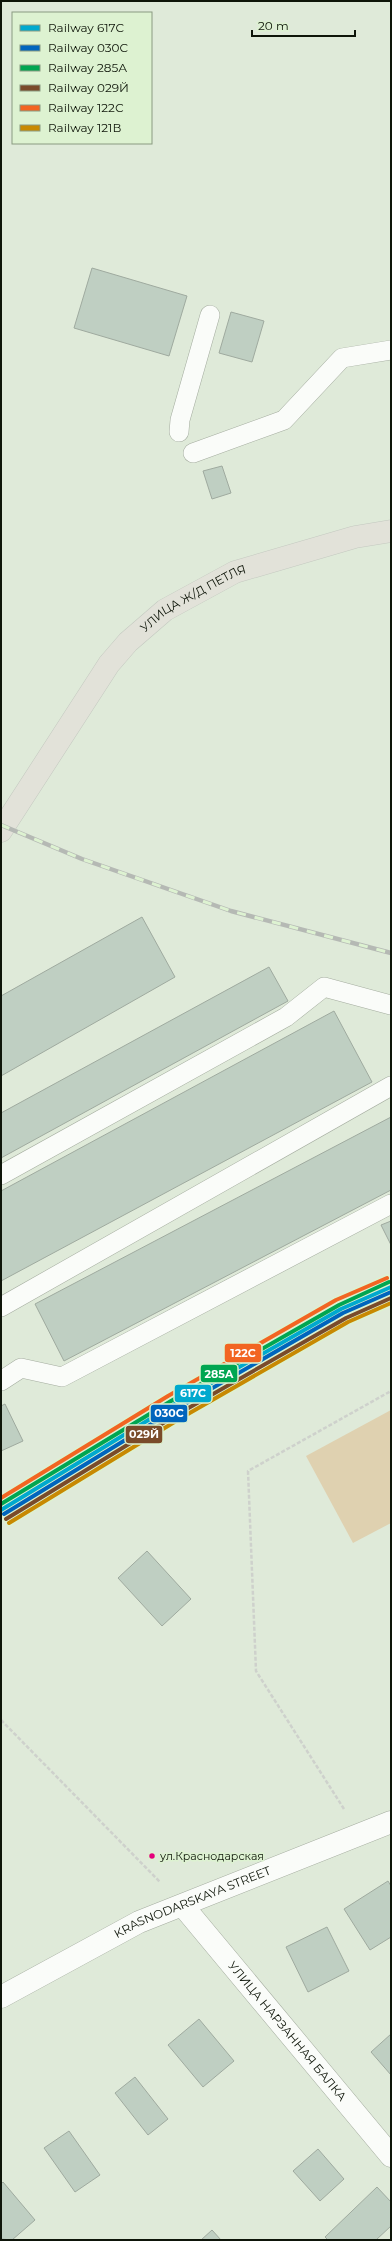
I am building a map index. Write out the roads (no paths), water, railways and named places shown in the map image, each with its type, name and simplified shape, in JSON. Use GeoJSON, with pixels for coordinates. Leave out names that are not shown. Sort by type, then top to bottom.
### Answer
{"type":"FeatureCollection","features":[{"type":"Feature","properties":{"kind":"main road","name":"УЛИЦА Ж/Д ПЕТЛЯ"},"geometry":{"type":"LineString","coordinates":[[1,831],[109,664],[128,642],[165,610],[235,572],[355,537],[391,531]]}},
{"type":"Feature","properties":{"kind":"street","name":"KRASNODARSKAYA STREET"},"geometry":{"type":"LineString","coordinates":[[1,1997],[139,1922],[183,1906],[360,1833],[391,1822]]}},
{"type":"Feature","properties":{"kind":"street","name":"УЛИЦА НАРЗАННАЯ БАЛКА"},"geometry":{"type":"LineString","coordinates":[[183,1906],[391,2156]]}},
{"type":"Feature","properties":{"kind":"lane"},"geometry":{"type":"LineString","coordinates":[[178,432],[180,420],[210,314]]}},
{"type":"Feature","properties":{"kind":"lane"},"geometry":{"type":"LineString","coordinates":[[193,453],[284,420],[342,358],[391,350]]}},
{"type":"Feature","properties":{"kind":"lane"},"geometry":{"type":"LineString","coordinates":[[1,1175],[286,1017],[324,987],[391,1004]]}},
{"type":"Feature","properties":{"kind":"lane"},"geometry":{"type":"LineString","coordinates":[[1,1307],[391,1086]]}},
{"type":"Feature","properties":{"kind":"lane"},"geometry":{"type":"LineString","coordinates":[[1,1381],[21,1368],[62,1377],[391,1204]]}},
{"type":"Feature","properties":{"kind":"railway"},"geometry":{"type":"LineString","coordinates":[[1,825],[82,859],[231,911],[391,953]]}},
{"type":"Feature","properties":{"kind":"rail line","name":"122С"},"geometry":{"type":"LineString","coordinates":[[1,1498],[168,1396],[336,1300],[387,1278]]}},
{"type":"Feature","properties":{"kind":"rail line","name":"285А"},"geometry":{"type":"LineString","coordinates":[[1,1504],[171,1401],[339,1305],[389,1282]]}},
{"type":"Feature","properties":{"kind":"rail line","name":"617C"},"geometry":{"type":"LineString","coordinates":[[1,1510],[173,1405],[341,1309],[391,1287]]}},
{"type":"Feature","properties":{"kind":"rail line","name":"030C"},"geometry":{"type":"LineString","coordinates":[[4,1514],[176,1409],[343,1313],[391,1292]]}},
{"type":"Feature","properties":{"kind":"rail line","name":"029Й"},"geometry":{"type":"LineString","coordinates":[[6,1519],[178,1414],[346,1318],[391,1298]]}},
{"type":"Feature","properties":{"kind":"rail line","name":"121В"},"geometry":{"type":"LineString","coordinates":[[9,1523],[181,1418],[348,1322],[391,1303]]}},
{"type":"Feature","properties":{"kind":"place","name":"ул.Краснодарская"},"geometry":{"type":"Point","coordinates":[152,1856]}}]}
